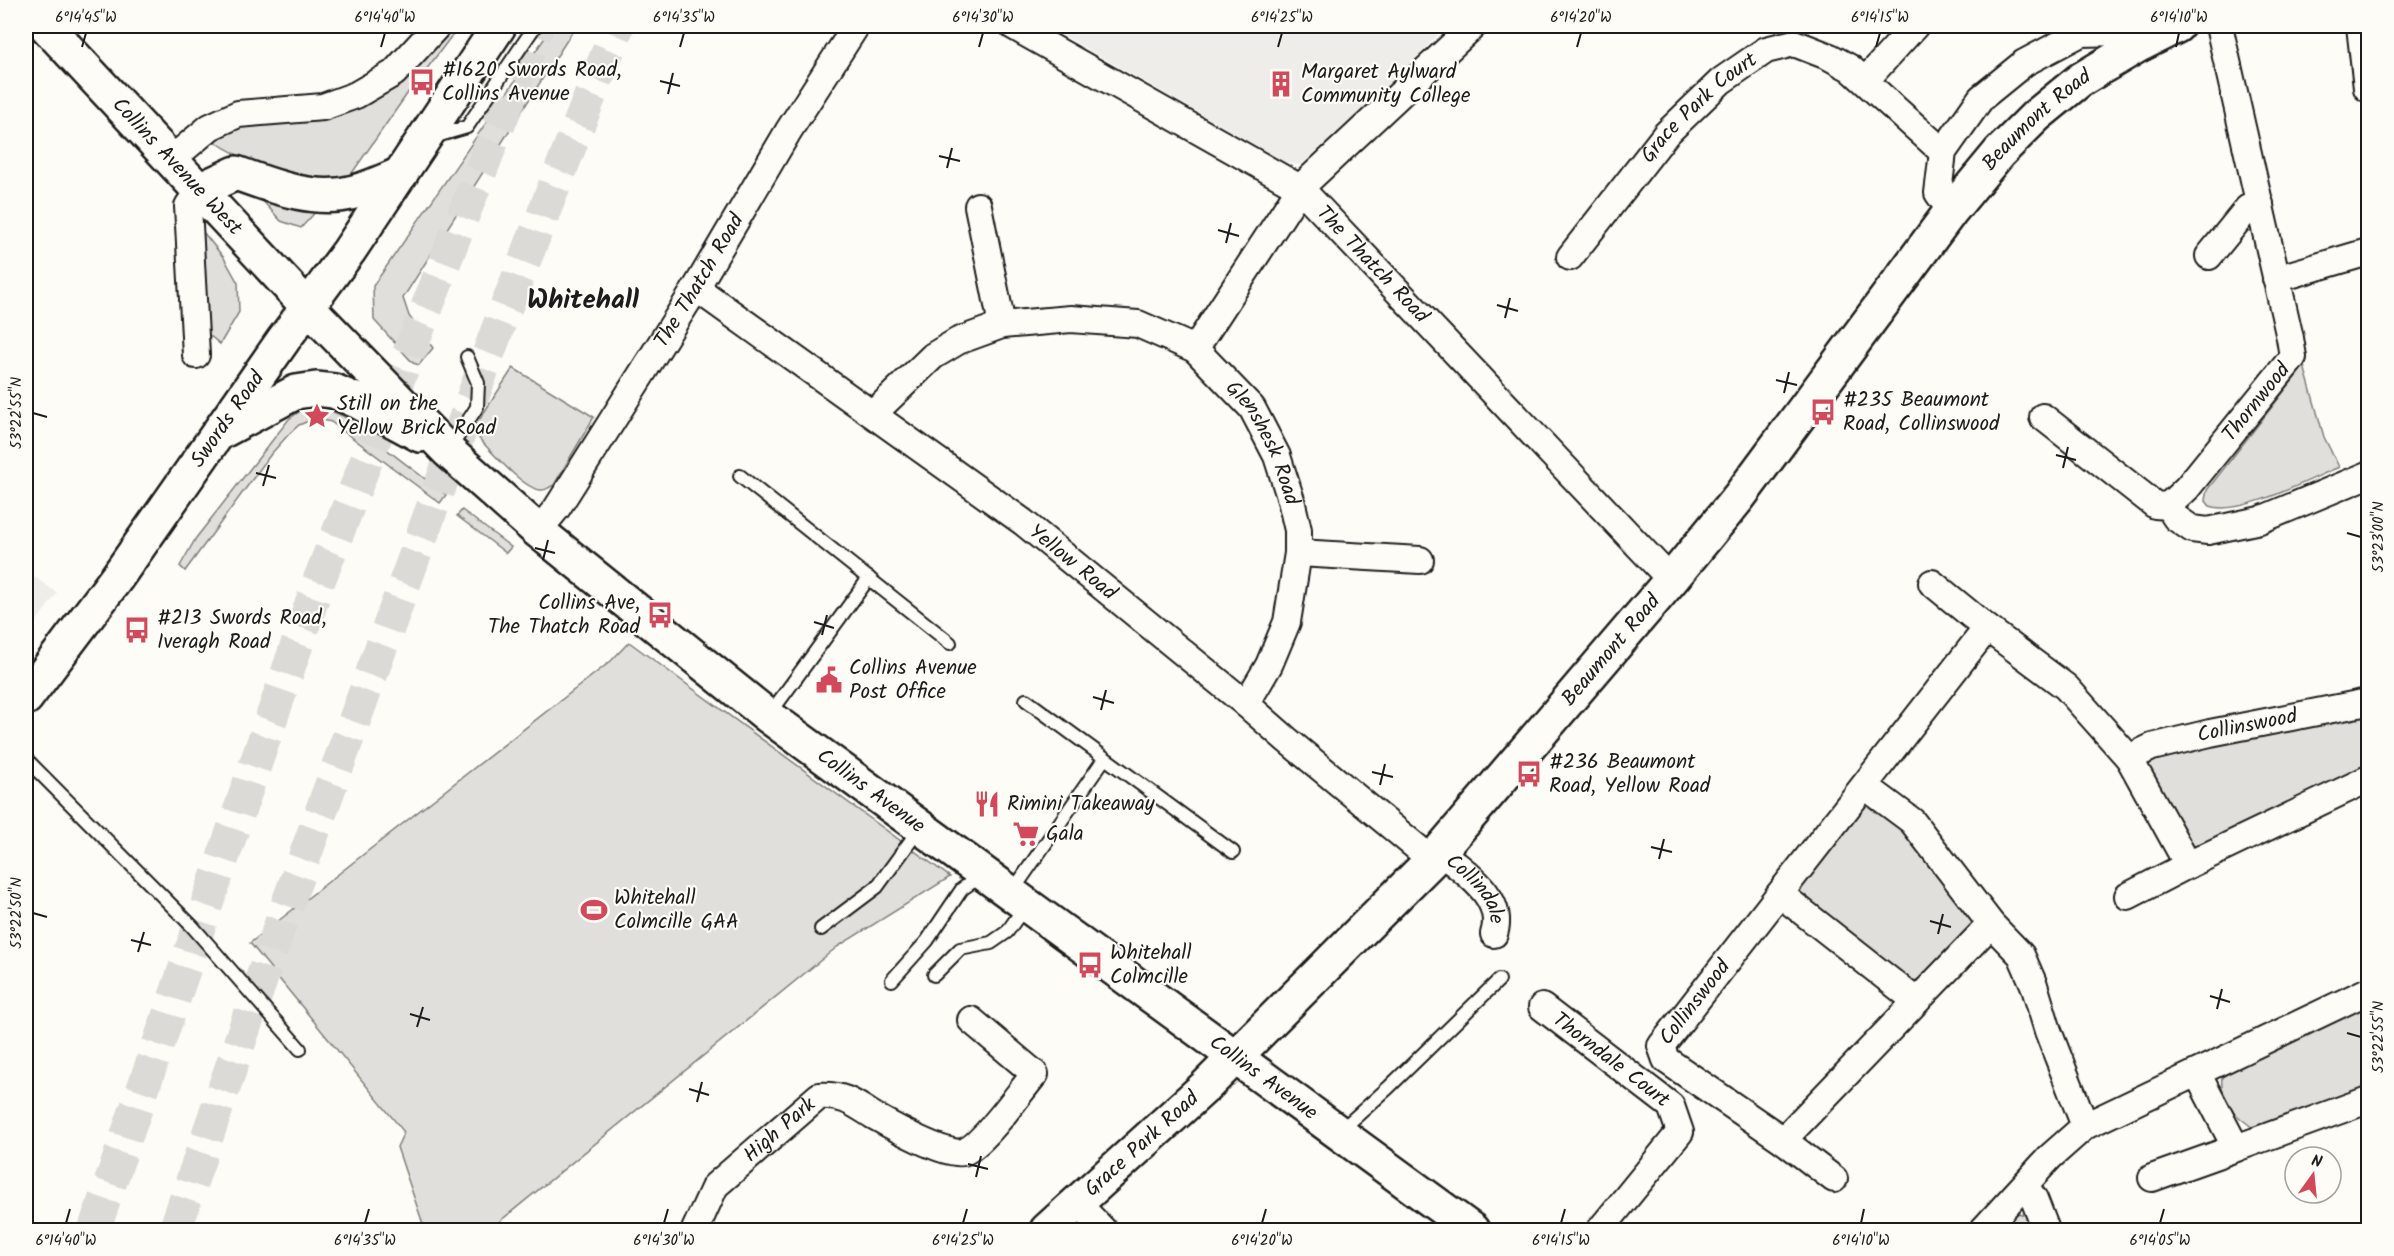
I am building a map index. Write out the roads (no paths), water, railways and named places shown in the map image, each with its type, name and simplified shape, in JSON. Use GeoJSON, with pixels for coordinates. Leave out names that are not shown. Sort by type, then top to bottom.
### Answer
{"type":"FeatureCollection","features":[{"type":"Feature","properties":{"kind":"main road","name":"Collins Avenue West"},"geometry":{"type":"LineString","coordinates":[[46,26],[308,307]]}},
{"type":"Feature","properties":{"kind":"main road","name":"Swords Road"},"geometry":{"type":"LineString","coordinates":[[26,698],[118,576],[308,307],[401,174],[499,26]]}},
{"type":"Feature","properties":{"kind":"main road","name":"Beaumont Road"},"geometry":{"type":"LineString","coordinates":[[1235,1058],[1435,855],[1671,580],[1739,497],[1951,211],[1998,153],[2036,116],[2080,80],[2137,45],[2177,26]]}},
{"type":"Feature","properties":{"kind":"main road"},"geometry":{"type":"LineString","coordinates":[[199,190],[236,173],[282,189],[330,195],[352,193],[401,174]]}},
{"type":"Feature","properties":{"kind":"main road","name":"Collins Avenue"},"geometry":{"type":"LineString","coordinates":[[308,307],[448,451],[538,531],[768,716],[1472,1230]]}},
{"type":"Feature","properties":{"kind":"main road"},"geometry":{"type":"LineString","coordinates":[[218,433],[296,392],[316,389],[334,391],[357,400],[448,451]]}},
{"type":"Feature","properties":{"kind":"main road","name":"Grace Park Road"},"geometry":{"type":"LineString","coordinates":[[1047,1230],[1235,1058]]}},
{"type":"Feature","properties":{"kind":"street"},"geometry":{"type":"LineString","coordinates":[[172,159],[210,127],[238,114],[323,107],[356,95],[394,73],[436,26]]}},
{"type":"Feature","properties":{"kind":"street","name":"The Thatch Road"},"geometry":{"type":"LineString","coordinates":[[538,531],[557,508],[696,288],[789,130],[856,26]]}},
{"type":"Feature","properties":{"kind":"street","name":"The Thatch Road"},"geometry":{"type":"LineString","coordinates":[[1012,26],[1300,188],[1671,580]]}},
{"type":"Feature","properties":{"kind":"street"},"geometry":{"type":"LineString","coordinates":[[1195,349],[1300,188],[1473,26]]}},
{"type":"Feature","properties":{"kind":"street"},"geometry":{"type":"LineString","coordinates":[[1864,81],[1915,26]]}},
{"type":"Feature","properties":{"kind":"street","name":"Thornwood"},"geometry":{"type":"LineString","coordinates":[[2168,506],[2187,488],[2293,357],[2219,26]]}},
{"type":"Feature","properties":{"kind":"street"},"geometry":{"type":"LineString","coordinates":[[2360,26],[2368,88]]}},
{"type":"Feature","properties":{"kind":"street","name":"Beaumont Road"},"geometry":{"type":"LineString","coordinates":[[1951,211],[1938,193],[1943,152],[1982,98],[2024,63],[2079,29],[2120,32],[2137,45]]}},
{"type":"Feature","properties":{"kind":"street","name":"Grace Park Court"},"geometry":{"type":"LineString","coordinates":[[1570,257],[1666,134],[1721,81],[1766,50],[1794,43],[1830,57],[1850,68],[1943,152]]}},
{"type":"Feature","properties":{"kind":"street"},"geometry":{"type":"LineString","coordinates":[[196,355],[188,206],[199,190]]}},
{"type":"Feature","properties":{"kind":"street"},"geometry":{"type":"LineString","coordinates":[[2208,256],[2248,208],[2260,204]]}},
{"type":"Feature","properties":{"kind":"street"},"geometry":{"type":"LineString","coordinates":[[978,206],[1002,325]]}},
{"type":"Feature","properties":{"kind":"street"},"geometry":{"type":"LineString","coordinates":[[2276,279],[2368,252]]}},
{"type":"Feature","properties":{"kind":"street","name":"Yellow Road"},"geometry":{"type":"LineString","coordinates":[[696,288],[1023,522],[1287,740],[1435,855]]}},
{"type":"Feature","properties":{"kind":"street","name":"Glenshesk Road"},"geometry":{"type":"LineString","coordinates":[[873,414],[933,356],[958,341],[1002,325],[1071,319],[1138,324],[1195,349],[1252,408],[1277,456],[1298,530],[1298,553],[1287,622],[1269,665],[1246,704]]}},
{"type":"Feature","properties":{"kind":"street"},"geometry":{"type":"LineString","coordinates":[[2043,417],[2155,505],[2168,506],[2176,518],[2192,529],[2208,531],[2260,520],[2368,476]]}},
{"type":"Feature","properties":{"kind":"street"},"geometry":{"type":"LineString","coordinates":[[1298,553],[1420,560]]}},
{"type":"Feature","properties":{"kind":"street"},"geometry":{"type":"LineString","coordinates":[[1932,583],[1987,628],[2066,687],[2129,758],[2188,865]]}},
{"type":"Feature","properties":{"kind":"street","name":"Collinswood"},"geometry":{"type":"LineString","coordinates":[[1834,1179],[1783,1140],[1666,1060],[1661,1046],[1987,628]]}},
{"type":"Feature","properties":{"kind":"street","name":"Collinswood"},"geometry":{"type":"LineString","coordinates":[[2129,758],[2152,747],[2368,702]]}},
{"type":"Feature","properties":{"kind":"street"},"geometry":{"type":"LineString","coordinates":[[2128,896],[2188,865],[2368,780]]}},
{"type":"Feature","properties":{"kind":"street"},"geometry":{"type":"LineString","coordinates":[[1865,786],[1912,821],[1991,924],[2020,955],[2034,985],[2048,1031],[2085,1126]]}},
{"type":"Feature","properties":{"kind":"street","name":"Collindale"},"geometry":{"type":"LineString","coordinates":[[1435,855],[1483,889],[1493,902],[1496,920],[1494,934]]}},
{"type":"Feature","properties":{"kind":"street"},"geometry":{"type":"LineString","coordinates":[[1780,894],[1916,1001]]}},
{"type":"Feature","properties":{"kind":"street"},"geometry":{"type":"LineString","coordinates":[[1783,1140],[1991,924]]}},
{"type":"Feature","properties":{"kind":"street"},"geometry":{"type":"LineString","coordinates":[[1983,1230],[2050,1156],[2085,1126],[2368,991]]}},
{"type":"Feature","properties":{"kind":"street","name":"Thorndale Court"},"geometry":{"type":"LineString","coordinates":[[1542,1007],[1671,1106],[1680,1132],[1600,1230]]}},
{"type":"Feature","properties":{"kind":"street","name":"High Park"},"geometry":{"type":"LineString","coordinates":[[695,1230],[715,1186],[819,1096],[834,1095],[847,1099],[893,1126],[949,1152],[964,1152],[980,1141],[1035,1074],[971,1020]]}},
{"type":"Feature","properties":{"kind":"street"},"geometry":{"type":"LineString","coordinates":[[2197,1073],[2236,1148]]}},
{"type":"Feature","properties":{"kind":"street"},"geometry":{"type":"LineString","coordinates":[[2152,1178],[2368,1100]]}},
{"type":"Feature","properties":{"kind":"street"},"geometry":{"type":"LineString","coordinates":[[2025,1186],[2034,1199],[2046,1230]]}},
{"type":"Feature","properties":{"kind":"street"},"geometry":{"type":"LineString","coordinates":[[1077,1203],[1103,1230]]}},
{"type":"Feature","properties":{"kind":"lane"},"geometry":{"type":"LineString","coordinates":[[424,139],[467,127],[535,26]]}},
{"type":"Feature","properties":{"kind":"lane"},"geometry":{"type":"LineString","coordinates":[[448,451],[477,407],[478,383],[467,357]]}},
{"type":"Feature","properties":{"kind":"lane"},"geometry":{"type":"LineString","coordinates":[[740,476],[950,643]]}},
{"type":"Feature","properties":{"kind":"lane"},"geometry":{"type":"LineString","coordinates":[[768,716],[869,578]]}},
{"type":"Feature","properties":{"kind":"lane"},"geometry":{"type":"LineString","coordinates":[[1026,700],[1233,852]]}},
{"type":"Feature","properties":{"kind":"lane"},"geometry":{"type":"LineString","coordinates":[[26,759],[192,926],[300,1049]]}},
{"type":"Feature","properties":{"kind":"lane"},"geometry":{"type":"LineString","coordinates":[[934,975],[960,949],[991,943],[1007,932],[1019,898],[1104,759]]}},
{"type":"Feature","properties":{"kind":"lane"},"geometry":{"type":"LineString","coordinates":[[821,929],[877,887],[921,827]]}},
{"type":"Feature","properties":{"kind":"lane"},"geometry":{"type":"LineString","coordinates":[[892,980],[927,941],[963,889],[984,874]]}},
{"type":"Feature","properties":{"kind":"lane"},"geometry":{"type":"LineString","coordinates":[[1339,1132],[1388,1088],[1499,980]]}},
{"type":"Feature","properties":{"kind":"tunnel"},"geometry":{"type":"LineString","coordinates":[[94,1230],[320,578],[538,26]]}},
{"type":"Feature","properties":{"kind":"tunnel"},"geometry":{"type":"LineString","coordinates":[[175,1230],[287,905],[499,325],[618,26]]}},
{"type":"Feature","properties":{"kind":"place","name":"#1620 Swords Road, Collins Avenue"},"geometry":{"type":"Point","coordinates":[422,82]}},
{"type":"Feature","properties":{"kind":"place","name":"Margaret Aylward Community College"},"geometry":{"type":"Point","coordinates":[1281,84]}},
{"type":"Feature","properties":{"kind":"place","name":"#235 Beaumont Road, Collinswood"},"geometry":{"type":"Point","coordinates":[1823,412]}},
{"type":"Feature","properties":{"kind":"place","name":"Still on the Yellow Brick Road"},"geometry":{"type":"Point","coordinates":[317,416]}},
{"type":"Feature","properties":{"kind":"place","name":"Collins Ave, The Thatch Road"},"geometry":{"type":"Point","coordinates":[660,615]}},
{"type":"Feature","properties":{"kind":"place","name":"#213 Swords Road, Iveragh Road"},"geometry":{"type":"Point","coordinates":[137,630]}},
{"type":"Feature","properties":{"kind":"place","name":"Collins Avenue Post Office"},"geometry":{"type":"Point","coordinates":[829,680]}},
{"type":"Feature","properties":{"kind":"place","name":"#236 Beaumont Road, Yellow Road"},"geometry":{"type":"Point","coordinates":[1529,774]}},
{"type":"Feature","properties":{"kind":"place","name":"Rimini Takeaway"},"geometry":{"type":"Point","coordinates":[987,804]}},
{"type":"Feature","properties":{"kind":"place","name":"Gala"},"geometry":{"type":"Point","coordinates":[1026,834]}},
{"type":"Feature","properties":{"kind":"place","name":"Whitehall Colmcille GAA"},"geometry":{"type":"Point","coordinates":[594,910]}},
{"type":"Feature","properties":{"kind":"place","name":"Whitehall Colmcille"},"geometry":{"type":"Point","coordinates":[1090,965]}},
{"type":"Feature","properties":{"kind":"district","name":"Whitehall"},"geometry":{"type":"Point","coordinates":[583,300]}}]}
